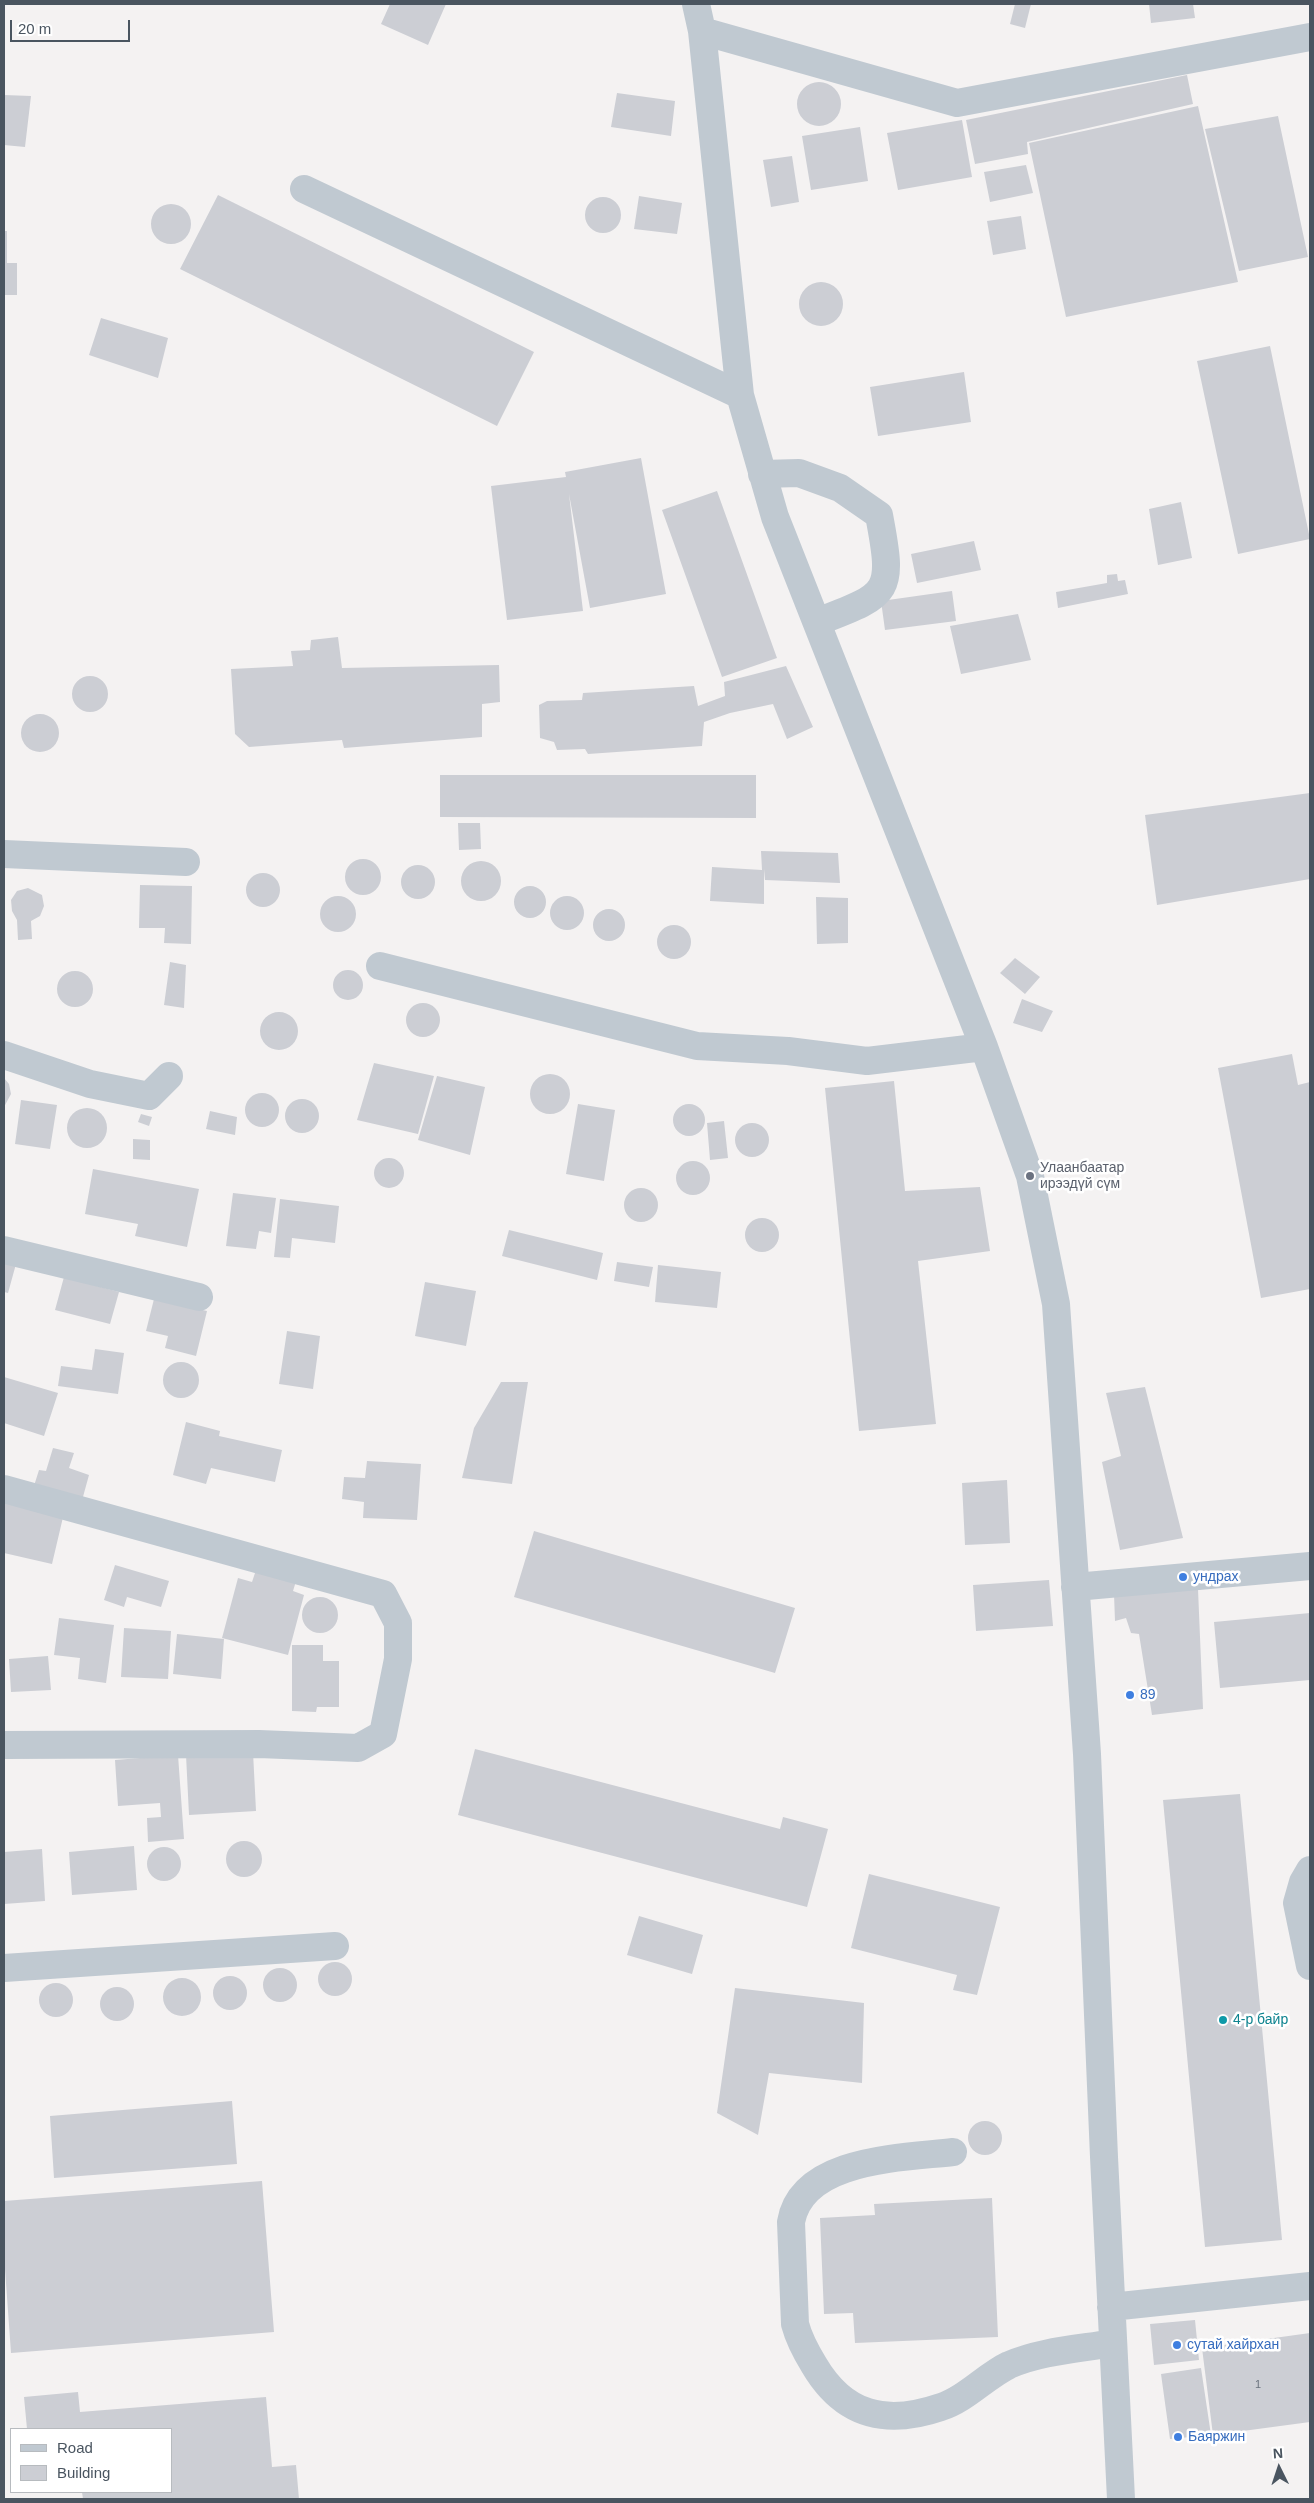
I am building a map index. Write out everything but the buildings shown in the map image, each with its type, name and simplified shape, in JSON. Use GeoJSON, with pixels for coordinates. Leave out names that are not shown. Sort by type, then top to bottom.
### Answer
{"type":"FeatureCollection","features":[{"type":"Feature","properties":{"kind":"street"},"geometry":{"type":"LineString","coordinates":[[696,4],[702,31],[740,395],[775,518],[984,1047],[1030,1176],[1056,1304],[1087,1754],[1121,2499]]}},
{"type":"Feature","properties":{"kind":"street"},"geometry":{"type":"LineString","coordinates":[[702,31],[957,103],[1310,37]]}},
{"type":"Feature","properties":{"kind":"street"},"geometry":{"type":"LineString","coordinates":[[304,189],[740,395]]}},
{"type":"Feature","properties":{"kind":"street"},"geometry":{"type":"LineString","coordinates":[[762,474],[799,473],[840,488],[879,515],[887,555],[885,581],[880,591],[860,606],[817,622]]}},
{"type":"Feature","properties":{"kind":"street"},"geometry":{"type":"LineString","coordinates":[[4,854],[186,862]]}},
{"type":"Feature","properties":{"kind":"street"},"geometry":{"type":"LineString","coordinates":[[380,966],[697,1046],[788,1051],[867,1061],[984,1047]]}},
{"type":"Feature","properties":{"kind":"street"},"geometry":{"type":"LineString","coordinates":[[4,1055],[90,1084],[149,1096],[169,1076]]}},
{"type":"Feature","properties":{"kind":"street"},"geometry":{"type":"LineString","coordinates":[[4,1250],[199,1297]]}},
{"type":"Feature","properties":{"kind":"street"},"geometry":{"type":"LineString","coordinates":[[4,1489],[383,1594],[398,1623],[398,1659],[383,1734],[358,1748],[250,1744],[4,1745]]}},
{"type":"Feature","properties":{"kind":"street"},"geometry":{"type":"LineString","coordinates":[[1075,1587],[1310,1566]]}},
{"type":"Feature","properties":{"kind":"street"},"geometry":{"type":"LineString","coordinates":[[1310,1870],[1303,1882],[1297,1903],[1310,1966]]}},
{"type":"Feature","properties":{"kind":"street"},"geometry":{"type":"LineString","coordinates":[[4,1968],[335,1946]]}},
{"type":"Feature","properties":{"kind":"street"},"geometry":{"type":"LineString","coordinates":[[953,2152],[856,2164],[810,2188],[793,2211],[795,2324],[799,2338],[824,2381],[837,2397],[872,2414],[899,2416],[942,2407],[1008,2366],[1033,2357],[1114,2343]]}},
{"type":"Feature","properties":{"kind":"street"},"geometry":{"type":"LineString","coordinates":[[1111,2306],[1310,2286]]}},
{"type":"Feature","properties":{"kind":"place","name":"Улаанбаатар ирээдүй сүм"},"geometry":{"type":"Point","coordinates":[1030,1176]}},
{"type":"Feature","properties":{"kind":"place","name":"ундрах"},"geometry":{"type":"Point","coordinates":[1183,1577]}},
{"type":"Feature","properties":{"kind":"place","name":"89"},"geometry":{"type":"Point","coordinates":[1130,1695]}},
{"type":"Feature","properties":{"kind":"place","name":"4-р байр"},"geometry":{"type":"Point","coordinates":[1223,2020]}},
{"type":"Feature","properties":{"kind":"place","name":"сутай хайрхан"},"geometry":{"type":"Point","coordinates":[1177,2345]}},
{"type":"Feature","properties":{"kind":"place","name":"Баяржин"},"geometry":{"type":"Point","coordinates":[1178,2437]}}]}
